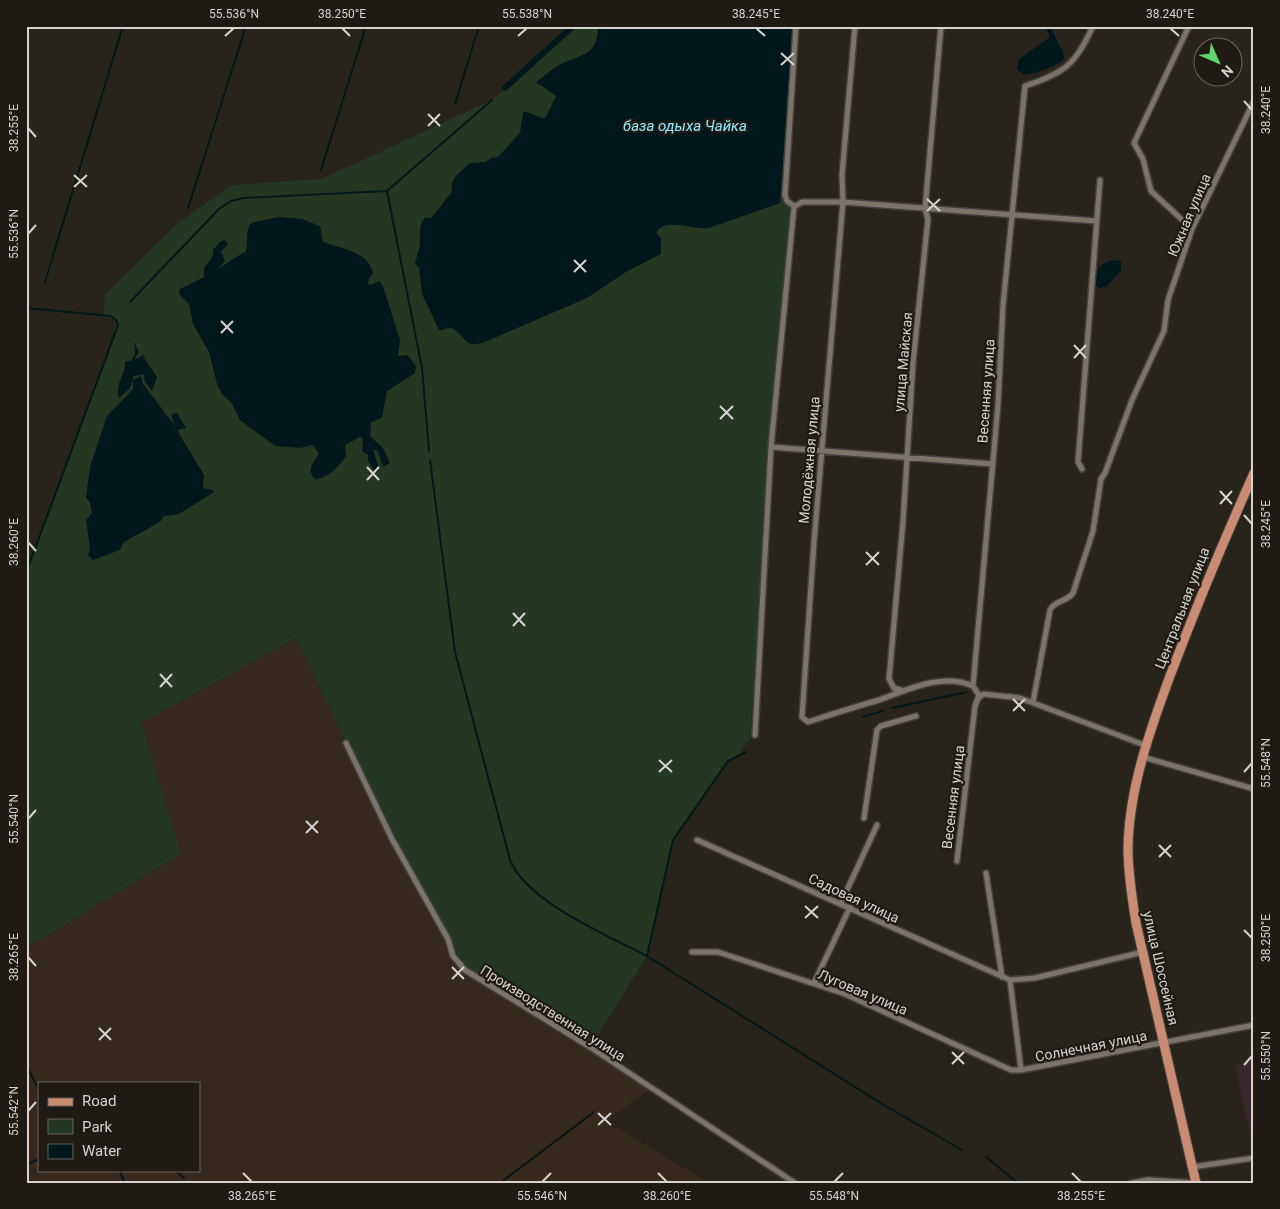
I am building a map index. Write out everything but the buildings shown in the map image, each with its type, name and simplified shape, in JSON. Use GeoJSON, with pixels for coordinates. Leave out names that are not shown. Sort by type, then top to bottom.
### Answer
{"type":"FeatureCollection","features":[{"type":"Feature","properties":{"kind":"main road","name":"Центральная улица"},"geometry":{"type":"LineString","coordinates":[[1143,757],[1184,639],[1254,473]]}},
{"type":"Feature","properties":{"kind":"main road","name":"улица Шоссейная"},"geometry":{"type":"LineString","coordinates":[[1143,757],[1128,846],[1129,880],[1142,952],[1196,1183]]}},
{"type":"Feature","properties":{"kind":"street"},"geometry":{"type":"LineString","coordinates":[[794,206],[787,201],[784,195],[796,26]]}},
{"type":"Feature","properties":{"kind":"street","name":"Молодёжная улица"},"geometry":{"type":"LineString","coordinates":[[855,26],[842,175],[842,202],[814,542],[802,718],[808,722],[879,700],[904,689],[941,682],[967,683],[973,686]]}},
{"type":"Feature","properties":{"kind":"street","name":"улица Майская"},"geometry":{"type":"LineString","coordinates":[[904,689],[894,688],[889,679],[914,362],[928,219],[925,209],[941,26]]}},
{"type":"Feature","properties":{"kind":"street","name":"Весенняя улица"},"geometry":{"type":"LineString","coordinates":[[973,686],[993,464],[1003,305],[1025,86],[1054,76],[1067,67],[1076,57],[1093,26]]}},
{"type":"Feature","properties":{"kind":"street"},"geometry":{"type":"LineString","coordinates":[[1188,26],[1134,143],[1143,159],[1151,191],[1192,229]]}},
{"type":"Feature","properties":{"kind":"street","name":"Южная улица"},"geometry":{"type":"LineString","coordinates":[[1033,702],[1050,610],[1053,604],[1068,598],[1073,593],[1093,531],[1100,479],[1105,473],[1132,400],[1164,332],[1168,300],[1192,229],[1254,101]]}},
{"type":"Feature","properties":{"kind":"street"},"geometry":{"type":"LineString","coordinates":[[1082,469],[1078,462],[1100,180]]}},
{"type":"Feature","properties":{"kind":"street"},"geometry":{"type":"LineString","coordinates":[[755,735],[771,447],[792,211],[794,206],[802,202],[842,202],[1096,221]]}},
{"type":"Feature","properties":{"kind":"street"},"geometry":{"type":"LineString","coordinates":[[771,447],[993,464]]}},
{"type":"Feature","properties":{"kind":"street"},"geometry":{"type":"LineString","coordinates":[[973,686],[980,697],[984,694],[1020,698],[1033,702],[1042,708],[1147,746]]}},
{"type":"Feature","properties":{"kind":"street","name":"Весенняя улица"},"geometry":{"type":"LineString","coordinates":[[957,861],[975,706],[980,697]]}},
{"type":"Feature","properties":{"kind":"street"},"geometry":{"type":"LineString","coordinates":[[864,818],[877,730],[881,726],[916,716]]}},
{"type":"Feature","properties":{"kind":"street","name":"Производственная улица"},"geometry":{"type":"LineString","coordinates":[[346,743],[392,838],[448,939],[453,956],[465,970],[590,1047],[795,1183]]}},
{"type":"Feature","properties":{"kind":"street"},"geometry":{"type":"LineString","coordinates":[[1143,757],[1254,789]]}},
{"type":"Feature","properties":{"kind":"street"},"geometry":{"type":"LineString","coordinates":[[841,903],[877,825]]}},
{"type":"Feature","properties":{"kind":"street","name":"Садовая улица"},"geometry":{"type":"LineString","coordinates":[[697,840],[1010,980]]}},
{"type":"Feature","properties":{"kind":"street"},"geometry":{"type":"LineString","coordinates":[[986,873],[1002,977]]}},
{"type":"Feature","properties":{"kind":"street"},"geometry":{"type":"LineString","coordinates":[[814,983],[850,907]]}},
{"type":"Feature","properties":{"kind":"street","name":"Луговая улица"},"geometry":{"type":"LineString","coordinates":[[692,952],[718,952],[814,983],[844,994],[1011,1070],[1021,1070]]}},
{"type":"Feature","properties":{"kind":"street"},"geometry":{"type":"LineString","coordinates":[[1021,1070],[1010,980],[1036,978],[1142,952]]}},
{"type":"Feature","properties":{"kind":"street","name":"Солнечная улица"},"geometry":{"type":"LineString","coordinates":[[1021,1070],[1164,1044],[1254,1025]]}},
{"type":"Feature","properties":{"kind":"street"},"geometry":{"type":"LineString","coordinates":[[1192,1167],[1254,1158]]}},
{"type":"Feature","properties":{"kind":"street"},"geometry":{"type":"LineString","coordinates":[[1131,1183],[1148,1180],[1196,1183]]}},
{"type":"Feature","properties":{"kind":"shaded area"},"geometry":{"type":"Polygon","coordinates":[[[296,638],[346,743],[451,947],[652,1088],[606,1121],[702,1179],[698,1183],[26,1183],[26,948],[181,854],[140,723],[296,638]]]}},
{"type":"Feature","properties":{"kind":"shaded area"},"geometry":{"type":"Polygon","coordinates":[[[1254,1061],[1254,1148],[1253,1149],[1235,1065],[1254,1061]]]}},
{"type":"Feature","properties":{"kind":"green space"},"geometry":{"type":"Polygon","coordinates":[[[573,26],[796,26],[785,195],[794,206],[771,447],[750,740],[745,743],[740,754],[728,761],[675,837],[647,956],[590,1047],[512,1002],[472,973],[458,959],[392,839],[296,638],[141,723],[181,854],[26,948],[26,573],[117,332],[116,320],[103,316],[105,295],[178,223],[232,185],[322,179],[492,100],[573,26]]]}},
{"type":"Feature","properties":{"kind":"water","name":"база одыха Чайка"},"geometry":{"type":"Polygon","coordinates":[[[598,26],[793,26],[780,203],[709,228],[666,225],[656,233],[661,238],[661,254],[626,272],[587,298],[485,342],[470,344],[454,329],[439,330],[422,294],[419,268],[415,263],[420,245],[422,221],[425,218],[431,218],[452,192],[452,183],[456,176],[470,163],[486,162],[490,158],[498,157],[520,133],[523,112],[542,118],[546,117],[556,96],[536,82],[559,65],[591,49],[595,44],[598,26]]]}},
{"type":"Feature","properties":{"kind":"water"},"geometry":{"type":"Polygon","coordinates":[[[1045,26],[1050,26],[1063,52],[1064,59],[1044,70],[1023,74],[1017,69],[1019,59],[1050,37],[1045,26]]]}},
{"type":"Feature","properties":{"kind":"water"},"geometry":{"type":"Polygon","coordinates":[[[279,217],[302,219],[320,226],[323,242],[353,252],[366,260],[373,274],[369,278],[368,283],[370,285],[379,281],[383,286],[400,340],[398,356],[407,355],[416,366],[415,373],[387,391],[382,418],[371,422],[370,436],[383,448],[390,463],[383,467],[378,451],[373,449],[379,469],[376,473],[368,461],[368,455],[362,451],[363,439],[360,437],[345,445],[346,456],[333,471],[315,479],[312,476],[311,469],[319,453],[312,445],[300,448],[275,446],[240,420],[231,402],[222,394],[217,384],[209,352],[193,324],[189,304],[179,294],[180,289],[204,277],[204,268],[213,256],[213,250],[221,241],[225,240],[228,245],[221,251],[225,261],[219,268],[246,251],[247,233],[251,223],[279,217]]]}},
{"type":"Feature","properties":{"kind":"water"},"geometry":{"type":"Polygon","coordinates":[[[1113,260],[1121,261],[1121,271],[1106,287],[1099,288],[1092,282],[1095,274],[1101,265],[1113,260]]]}},
{"type":"Feature","properties":{"kind":"water"},"geometry":{"type":"Polygon","coordinates":[[[134,342],[139,352],[134,360],[143,355],[157,378],[152,391],[145,382],[144,374],[134,376],[130,388],[119,398],[118,389],[125,362],[132,360],[135,353],[134,342]]]}},
{"type":"Feature","properties":{"kind":"water"},"geometry":{"type":"Polygon","coordinates":[[[141,376],[143,384],[175,426],[171,414],[177,413],[186,428],[177,430],[204,475],[203,488],[213,490],[214,492],[179,514],[164,516],[160,522],[124,542],[120,550],[93,560],[88,555],[90,548],[86,520],[92,513],[90,503],[86,497],[90,467],[107,416],[133,389],[133,380],[141,376]]]}},
{"type":"Feature","properties":{"kind":"waterway"},"geometry":{"type":"LineString","coordinates":[[45,282],[123,26]]}},
{"type":"Feature","properties":{"kind":"waterway"},"geometry":{"type":"LineString","coordinates":[[188,208],[246,26]]}},
{"type":"Feature","properties":{"kind":"waterway"},"geometry":{"type":"LineString","coordinates":[[321,170],[366,26]]}},
{"type":"Feature","properties":{"kind":"waterway"},"geometry":{"type":"LineString","coordinates":[[455,104],[479,26]]}},
{"type":"Feature","properties":{"kind":"waterway"},"geometry":{"type":"LineString","coordinates":[[505,88],[573,26]]}},
{"type":"Feature","properties":{"kind":"waterway"},"geometry":{"type":"LineString","coordinates":[[130,302],[219,209],[231,201],[243,198],[387,191],[492,100]]}},
{"type":"Feature","properties":{"kind":"waterway"},"geometry":{"type":"LineString","coordinates":[[387,191],[422,368],[429,451]]}},
{"type":"Feature","properties":{"kind":"waterway"},"geometry":{"type":"LineString","coordinates":[[26,308],[111,316],[118,325],[26,573]]}},
{"type":"Feature","properties":{"kind":"waterway"},"geometry":{"type":"LineString","coordinates":[[430,460],[455,652],[510,860],[519,875],[533,890],[570,916],[647,956],[673,840],[728,761],[746,752]]}},
{"type":"Feature","properties":{"kind":"waterway"},"geometry":{"type":"LineString","coordinates":[[892,708],[967,692]]}},
{"type":"Feature","properties":{"kind":"waterway"},"geometry":{"type":"LineString","coordinates":[[863,717],[883,711]]}},
{"type":"Feature","properties":{"kind":"waterway"},"geometry":{"type":"LineString","coordinates":[[647,956],[882,1104],[962,1150]]}},
{"type":"Feature","properties":{"kind":"waterway"},"geometry":{"type":"LineString","coordinates":[[26,1065],[38,1088]]}},
{"type":"Feature","properties":{"kind":"waterway"},"geometry":{"type":"LineString","coordinates":[[500,1183],[594,1112]]}},
{"type":"Feature","properties":{"kind":"waterway"},"geometry":{"type":"LineString","coordinates":[[986,1157],[1018,1183]]}},
{"type":"Feature","properties":{"kind":"waterway"},"geometry":{"type":"LineString","coordinates":[[26,1165],[38,1159]]}},
{"type":"Feature","properties":{"kind":"waterway"},"geometry":{"type":"LineString","coordinates":[[120,1172],[125,1183]]}},
{"type":"Feature","properties":{"kind":"waterway"},"geometry":{"type":"LineString","coordinates":[[177,1172],[184,1178]]}}]}
